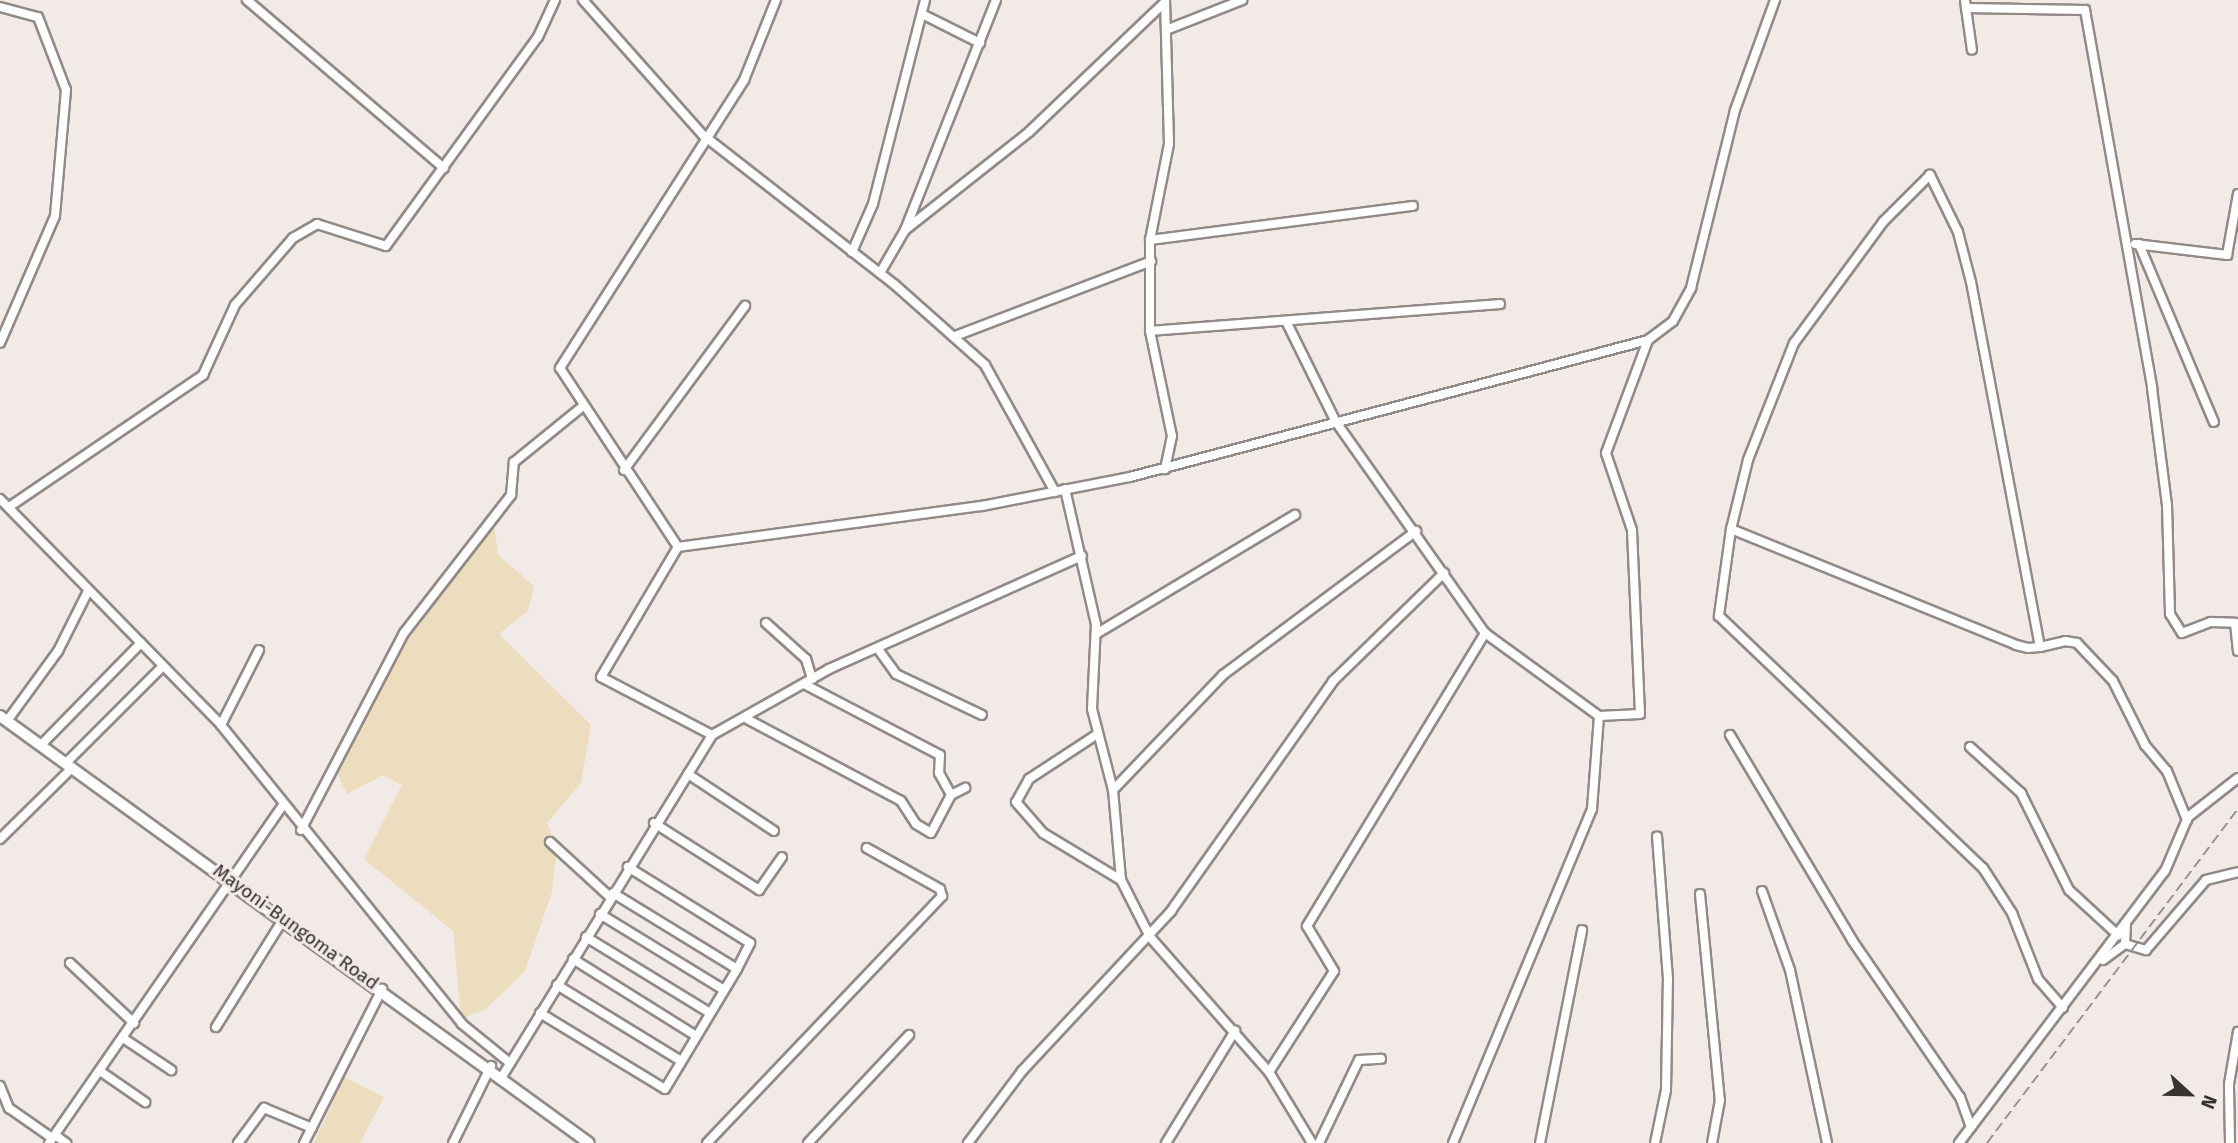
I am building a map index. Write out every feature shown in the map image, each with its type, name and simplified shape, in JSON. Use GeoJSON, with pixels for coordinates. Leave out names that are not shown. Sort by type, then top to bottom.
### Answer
{"type":"FeatureCollection","features":[{"type":"Feature","properties":{"kind":"main road","name":"Mayoni-Bungoma Road"},"geometry":{"type":"LineString","coordinates":[[4,718],[491,1066],[589,1143]]}},
{"type":"Feature","properties":{"kind":"street"},"geometry":{"type":"LineString","coordinates":[[247,0],[444,168]]}},
{"type":"Feature","properties":{"kind":"street"},"geometry":{"type":"LineString","coordinates":[[510,1063],[462,1024],[282,807],[221,725],[3,503],[203,374],[234,305],[293,237],[317,224],[382,248],[444,168],[538,37],[555,0]]}},
{"type":"Feature","properties":{"kind":"street"},"geometry":{"type":"LineString","coordinates":[[583,0],[703,135],[880,273],[955,336],[992,376],[1055,492]]}},
{"type":"Feature","properties":{"kind":"street"},"geometry":{"type":"LineString","coordinates":[[678,547],[582,407],[559,368],[703,135],[744,80],[776,0]]}},
{"type":"Feature","properties":{"kind":"street"},"geometry":{"type":"LineString","coordinates":[[852,251],[873,204],[925,0]]}},
{"type":"Feature","properties":{"kind":"street"},"geometry":{"type":"LineString","coordinates":[[880,273],[905,230],[996,0]]}},
{"type":"Feature","properties":{"kind":"street"},"geometry":{"type":"LineString","coordinates":[[1166,30],[1242,0]]}},
{"type":"Feature","properties":{"kind":"street"},"geometry":{"type":"LineString","coordinates":[[678,547],[1055,492],[1165,468],[1648,340],[1672,321],[1691,288],[1735,110],[1775,0]]}},
{"type":"Feature","properties":{"kind":"street"},"geometry":{"type":"LineString","coordinates":[[905,230],[1029,132],[1165,1]]}},
{"type":"Feature","properties":{"kind":"street"},"geometry":{"type":"LineString","coordinates":[[1165,1],[1169,144],[1150,240],[1150,331],[1172,436],[1165,468]]}},
{"type":"Feature","properties":{"kind":"street"},"geometry":{"type":"LineString","coordinates":[[1972,50],[1965,4],[2084,8],[2128,244],[2167,505],[2174,627],[2189,632],[2230,621],[2237,626],[2238,651]]}},
{"type":"Feature","properties":{"kind":"street"},"geometry":{"type":"LineString","coordinates":[[0,7],[38,17],[66,90],[55,216],[0,344]]}},
{"type":"Feature","properties":{"kind":"street"},"geometry":{"type":"LineString","coordinates":[[922,14],[980,43]]}},
{"type":"Feature","properties":{"kind":"street"},"geometry":{"type":"LineString","coordinates":[[2040,647],[1971,282],[1933,175],[1883,222],[1794,343],[1748,460],[1731,529],[1718,614],[1983,867],[2012,913],[2038,979],[2063,1008]]}},
{"type":"Feature","properties":{"kind":"street"},"geometry":{"type":"LineString","coordinates":[[2128,244],[2225,256],[2235,237],[2238,194]]}},
{"type":"Feature","properties":{"kind":"street"},"geometry":{"type":"LineString","coordinates":[[1150,240],[1413,206]]}},
{"type":"Feature","properties":{"kind":"street"},"geometry":{"type":"LineString","coordinates":[[2139,244],[2214,422]]}},
{"type":"Feature","properties":{"kind":"street"},"geometry":{"type":"LineString","coordinates":[[955,336],[1151,261]]}},
{"type":"Feature","properties":{"kind":"street"},"geometry":{"type":"LineString","coordinates":[[1150,331],[1287,323],[1500,304]]}},
{"type":"Feature","properties":{"kind":"street"},"geometry":{"type":"LineString","coordinates":[[624,470],[745,306]]}},
{"type":"Feature","properties":{"kind":"street"},"geometry":{"type":"LineString","coordinates":[[1287,323],[1336,422],[1416,531],[1485,634],[1600,716],[1640,714],[1632,530],[1606,453],[1648,340]]}},
{"type":"Feature","properties":{"kind":"street"},"geometry":{"type":"LineString","coordinates":[[301,830],[404,633],[511,495],[514,462],[582,407]]}},
{"type":"Feature","properties":{"kind":"street"},"geometry":{"type":"LineString","coordinates":[[1065,489],[1082,556],[1096,634],[1090,693],[1096,736],[1113,790],[1121,880],[1150,937],[1269,1072],[1312,1143]]}},
{"type":"Feature","properties":{"kind":"street"},"geometry":{"type":"LineString","coordinates":[[1096,634],[1295,515]]}},
{"type":"Feature","properties":{"kind":"street"},"geometry":{"type":"LineString","coordinates":[[1731,529],[2016,645],[2040,647],[2072,641],[2097,660],[2167,771],[2187,820]]}},
{"type":"Feature","properties":{"kind":"street"},"geometry":{"type":"LineString","coordinates":[[1113,790],[1223,675],[1416,531]]}},
{"type":"Feature","properties":{"kind":"street"},"geometry":{"type":"LineString","coordinates":[[678,547],[601,677],[712,735]]}},
{"type":"Feature","properties":{"kind":"street"},"geometry":{"type":"LineString","coordinates":[[503,1075],[654,823],[712,735],[747,719],[808,682],[1082,556]]}},
{"type":"Feature","properties":{"kind":"street"},"geometry":{"type":"LineString","coordinates":[[968,1143],[1022,1071],[1150,937],[1333,681],[1444,573]]}},
{"type":"Feature","properties":{"kind":"street"},"geometry":{"type":"LineString","coordinates":[[4,718],[58,651],[88,591]]}},
{"type":"Feature","properties":{"kind":"street"},"geometry":{"type":"LineString","coordinates":[[766,623],[806,659],[808,682]]}},
{"type":"Feature","properties":{"kind":"street"},"geometry":{"type":"LineString","coordinates":[[1269,1072],[1334,971],[1307,926],[1485,634]]}},
{"type":"Feature","properties":{"kind":"street"},"geometry":{"type":"LineString","coordinates":[[41,745],[141,643]]}},
{"type":"Feature","properties":{"kind":"street"},"geometry":{"type":"LineString","coordinates":[[878,649],[896,674],[982,715]]}},
{"type":"Feature","properties":{"kind":"street"},"geometry":{"type":"LineString","coordinates":[[221,725],[259,650]]}},
{"type":"Feature","properties":{"kind":"street"},"geometry":{"type":"LineString","coordinates":[[0,839],[163,666]]}},
{"type":"Feature","properties":{"kind":"street"},"geometry":{"type":"LineString","coordinates":[[808,682],[940,755],[939,773],[951,794]]}},
{"type":"Feature","properties":{"kind":"street"},"geometry":{"type":"LineString","coordinates":[[1453,1143],[1592,809],[1600,716]]}},
{"type":"Feature","properties":{"kind":"street"},"geometry":{"type":"LineString","coordinates":[[747,719],[901,801],[910,818],[931,833],[951,794],[965,788]]}},
{"type":"Feature","properties":{"kind":"street"},"geometry":{"type":"LineString","coordinates":[[1730,735],[1852,940],[1960,1097],[1971,1127]]}},
{"type":"Feature","properties":{"kind":"street"},"geometry":{"type":"LineString","coordinates":[[1096,736],[1029,779],[1016,800],[1042,833],[1121,880]]}},
{"type":"Feature","properties":{"kind":"street"},"geometry":{"type":"LineString","coordinates":[[1970,747],[2021,793],[2069,890],[2118,935]]}},
{"type":"Feature","properties":{"kind":"street"},"geometry":{"type":"LineString","coordinates":[[688,774],[774,831]]}},
{"type":"Feature","properties":{"kind":"street"},"geometry":{"type":"LineString","coordinates":[[1959,1143],[2165,871],[2187,820],[2238,778]]}},
{"type":"Feature","properties":{"kind":"street"},"geometry":{"type":"LineString","coordinates":[[52,1139],[282,807]]}},
{"type":"Feature","properties":{"kind":"street"},"geometry":{"type":"LineString","coordinates":[[654,823],[759,890],[782,857]]}},
{"type":"Feature","properties":{"kind":"street"},"geometry":{"type":"LineString","coordinates":[[1655,1143],[1666,1090],[1668,979],[1657,836]]}},
{"type":"Feature","properties":{"kind":"street"},"geometry":{"type":"LineString","coordinates":[[550,842],[611,895],[737,969]]}},
{"type":"Feature","properties":{"kind":"street"},"geometry":{"type":"LineString","coordinates":[[707,1143],[942,896],[940,889],[867,848]]}},
{"type":"Feature","properties":{"kind":"street"},"geometry":{"type":"LineString","coordinates":[[540,1013],[663,1089],[737,969],[750,943],[628,867]]}},
{"type":"Feature","properties":{"kind":"street"},"geometry":{"type":"LineString","coordinates":[[2125,944],[2142,951],[2150,947],[2206,880],[2238,872]]}},
{"type":"Feature","properties":{"kind":"street"},"geometry":{"type":"LineString","coordinates":[[1762,891],[1790,970],[1827,1143]]}},
{"type":"Feature","properties":{"kind":"street"},"geometry":{"type":"LineString","coordinates":[[1700,894],[1720,1100],[1712,1143]]}},
{"type":"Feature","properties":{"kind":"street"},"geometry":{"type":"LineString","coordinates":[[600,914],[724,990]]}},
{"type":"Feature","properties":{"kind":"street"},"geometry":{"type":"LineString","coordinates":[[216,1027],[284,918]]}},
{"type":"Feature","properties":{"kind":"street"},"geometry":{"type":"LineString","coordinates":[[2125,944],[2126,924]]}},
{"type":"Feature","properties":{"kind":"street"},"geometry":{"type":"LineString","coordinates":[[1540,1143],[1582,930]]}},
{"type":"Feature","properties":{"kind":"street"},"geometry":{"type":"LineString","coordinates":[[586,937],[710,1013]]}},
{"type":"Feature","properties":{"kind":"street"},"geometry":{"type":"LineString","coordinates":[[2097,964],[2125,944]]}},
{"type":"Feature","properties":{"kind":"street"},"geometry":{"type":"LineString","coordinates":[[573,959],[696,1036]]}},
{"type":"Feature","properties":{"kind":"street"},"geometry":{"type":"LineString","coordinates":[[70,963],[134,1023]]}},
{"type":"Feature","properties":{"kind":"street"},"geometry":{"type":"LineString","coordinates":[[557,985],[681,1061]]}},
{"type":"Feature","properties":{"kind":"street"},"geometry":{"type":"LineString","coordinates":[[304,1143],[382,989]]}},
{"type":"Feature","properties":{"kind":"street"},"geometry":{"type":"LineString","coordinates":[[1167,1143],[1235,1031]]}},
{"type":"Feature","properties":{"kind":"street"},"geometry":{"type":"LineString","coordinates":[[2230,1143],[2229,1084],[2238,1032]]}},
{"type":"Feature","properties":{"kind":"street"},"geometry":{"type":"LineString","coordinates":[[808,1143],[909,1035]]}},
{"type":"Feature","properties":{"kind":"street"},"geometry":{"type":"LineString","coordinates":[[123,1038],[171,1070]]}},
{"type":"Feature","properties":{"kind":"street"},"geometry":{"type":"LineString","coordinates":[[1319,1143],[1359,1060],[1381,1059]]}},
{"type":"Feature","properties":{"kind":"street"},"geometry":{"type":"LineString","coordinates":[[453,1143],[491,1066]]}},
{"type":"Feature","properties":{"kind":"street"},"geometry":{"type":"LineString","coordinates":[[100,1071],[145,1102]]}},
{"type":"Feature","properties":{"kind":"street"},"geometry":{"type":"LineString","coordinates":[[0,1086],[9,1108],[52,1139],[66,1143]]}},
{"type":"Feature","properties":{"kind":"street"},"geometry":{"type":"LineString","coordinates":[[238,1143],[264,1108],[312,1128]]}},
{"type":"Feature","properties":{"kind":"shaded area"},"geometry":{"type":"Polygon","coordinates":[[[493,515],[498,555],[534,586],[528,611],[499,634],[591,725],[581,783],[547,823],[557,848],[552,892],[525,971],[485,1010],[461,1018],[453,931],[364,859],[402,785],[383,775],[347,794],[334,766],[433,592],[493,515]]]}},
{"type":"Feature","properties":{"kind":"shaded area"},"geometry":{"type":"Polygon","coordinates":[[[344,1077],[384,1097],[360,1143],[314,1143],[344,1077]]]}},
{"type":"Feature","properties":{"kind":"railway"},"geometry":{"type":"LineString","coordinates":[[1987,1143],[2238,809]]}}]}
